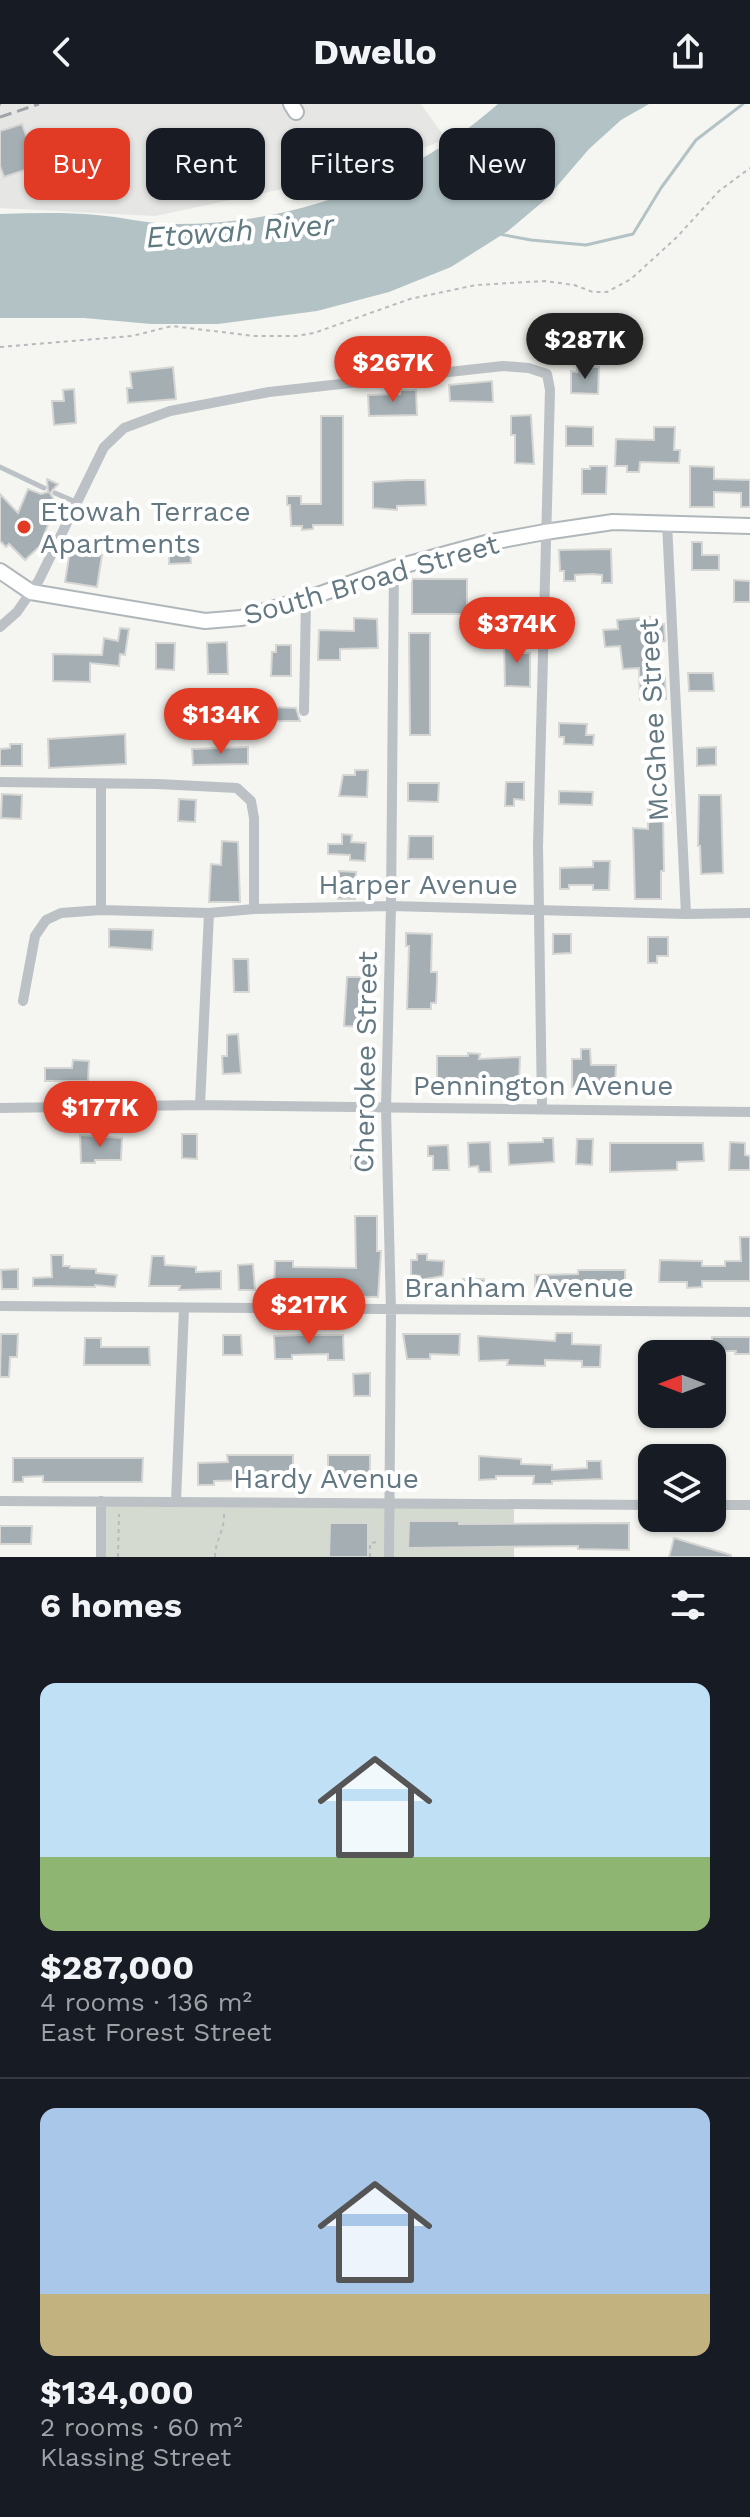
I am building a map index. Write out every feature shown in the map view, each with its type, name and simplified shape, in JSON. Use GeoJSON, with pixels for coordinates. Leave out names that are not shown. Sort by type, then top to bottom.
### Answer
{"type":"FeatureCollection","features":[{"type":"Feature","properties":{"kind":"main road","name":"South Broad Street"},"geometry":{"type":"LineString","coordinates":[[0,571],[31,592],[205,621],[241,618],[394,568],[486,543],[545,532],[613,522],[750,526]]}},
{"type":"Feature","properties":{"kind":"street"},"geometry":{"type":"LineString","coordinates":[[0,627],[17,612],[31,592],[104,447],[124,428],[170,411],[324,384],[487,367],[529,368],[547,374],[550,390],[538,831],[542,1108]]}},
{"type":"Feature","properties":{"kind":"street","name":"McGhee Street"},"geometry":{"type":"LineString","coordinates":[[667,523],[686,914]]}},
{"type":"Feature","properties":{"kind":"street","name":"Cherokee Street"},"geometry":{"type":"LineString","coordinates":[[389,1557],[391,1311],[386,1108],[394,568]]}},
{"type":"Feature","properties":{"kind":"street"},"geometry":{"type":"LineString","coordinates":[[304,711],[306,599]]}},
{"type":"Feature","properties":{"kind":"street"},"geometry":{"type":"LineString","coordinates":[[0,782],[237,788],[251,801],[254,818],[254,909]]}},
{"type":"Feature","properties":{"kind":"street"},"geometry":{"type":"LineString","coordinates":[[101,784],[101,910]]}},
{"type":"Feature","properties":{"kind":"street","name":"Harper Avenue"},"geometry":{"type":"LineString","coordinates":[[23,1001],[35,936],[46,920],[61,913],[101,910],[209,913],[391,906],[750,913]]}},
{"type":"Feature","properties":{"kind":"street"},"geometry":{"type":"LineString","coordinates":[[200,1105],[209,913]]}},
{"type":"Feature","properties":{"kind":"street","name":"Pennington Avenue"},"geometry":{"type":"LineString","coordinates":[[0,1108],[200,1105],[750,1112]]}},
{"type":"Feature","properties":{"kind":"street","name":"Branham Avenue"},"geometry":{"type":"LineString","coordinates":[[0,1306],[750,1312]]}},
{"type":"Feature","properties":{"kind":"street"},"geometry":{"type":"LineString","coordinates":[[176,1501],[184,1308]]}},
{"type":"Feature","properties":{"kind":"street","name":"Hardy Avenue"},"geometry":{"type":"LineString","coordinates":[[0,1501],[638,1505]]}},
{"type":"Feature","properties":{"kind":"street"},"geometry":{"type":"LineString","coordinates":[[101,1501],[101,1557]]}},
{"type":"Feature","properties":{"kind":"street"},"geometry":{"type":"LineString","coordinates":[[726,1505],[750,1505]]}},
{"type":"Feature","properties":{"kind":"lane"},"geometry":{"type":"LineString","coordinates":[[0,467],[44,488]]}},
{"type":"Feature","properties":{"kind":"lane"},"geometry":{"type":"LineString","coordinates":[[55,493],[77,503]]}},
{"type":"Feature","properties":{"kind":"path"},"geometry":{"type":"LineString","coordinates":[[0,347],[132,336],[172,326],[254,336],[296,336],[314,333],[410,299],[476,285],[545,281],[607,292],[631,279],[677,237],[719,191],[750,168]]}},
{"type":"Feature","properties":{"kind":"path"},"geometry":{"type":"LineString","coordinates":[[118,1501],[118,1557]]}},
{"type":"Feature","properties":{"kind":"path"},"geometry":{"type":"LineString","coordinates":[[215,1557],[216,1540],[224,1529],[224,1509]]}},
{"type":"Feature","properties":{"kind":"path"},"geometry":{"type":"LineString","coordinates":[[370,1557],[370,1543],[379,1543]]}},
{"type":"Feature","properties":{"kind":"shaded area"},"geometry":{"type":"Polygon","coordinates":[[[0,104],[421,104],[439,129],[439,142],[423,148],[423,128],[281,128],[281,189],[265,193],[265,128],[146,128],[146,200],[231,200],[155,216],[0,208],[0,104]]]}},
{"type":"Feature","properties":{"kind":"shaded area"},"geometry":{"type":"Polygon","coordinates":[[[101,1501],[514,1503],[514,1557],[101,1557],[101,1501]]]}},
{"type":"Feature","properties":{"kind":"water"},"geometry":{"type":"Polygon","coordinates":[[[498,104],[649,104],[621,120],[589,149],[555,189],[555,128],[468,128],[498,104]]]}},
{"type":"Feature","properties":{"kind":"water","name":"Etowah River"},"geometry":{"type":"Polygon","coordinates":[[[439,148],[439,200],[545,200],[508,231],[451,267],[389,292],[317,311],[218,324],[0,318],[0,214],[85,214],[169,224],[214,223],[259,217],[327,200],[423,200],[423,158],[439,148]]]}},
{"type":"Feature","properties":{"kind":"building"},"geometry":{"type":"Polygon","coordinates":[[[22,124],[24,130],[24,170],[4,177],[0,166],[0,131],[22,124]]]}},
{"type":"Feature","properties":{"kind":"building"},"geometry":{"type":"Polygon","coordinates":[[[173,367],[176,399],[128,403],[127,388],[132,388],[130,372],[173,367]]]}},
{"type":"Feature","properties":{"kind":"building"},"geometry":{"type":"Polygon","coordinates":[[[577,367],[599,367],[598,394],[571,393],[571,371],[577,372],[577,367]]]}},
{"type":"Feature","properties":{"kind":"building"},"geometry":{"type":"Polygon","coordinates":[[[492,381],[493,402],[450,401],[449,385],[492,381]]]}},
{"type":"Feature","properties":{"kind":"building"},"geometry":{"type":"Polygon","coordinates":[[[74,389],[76,423],[54,425],[52,401],[64,401],[63,390],[74,389]]]}},
{"type":"Feature","properties":{"kind":"building"},"geometry":{"type":"Polygon","coordinates":[[[400,390],[416,390],[417,415],[369,416],[368,395],[400,394],[400,390]]]}},
{"type":"Feature","properties":{"kind":"building"},"geometry":{"type":"Polygon","coordinates":[[[531,415],[534,464],[515,463],[511,416],[531,415]]]}},
{"type":"Feature","properties":{"kind":"building"},"geometry":{"type":"Polygon","coordinates":[[[321,416],[343,416],[343,525],[313,525],[313,529],[302,530],[302,526],[291,526],[287,496],[301,496],[301,504],[321,504],[321,416]]]}},
{"type":"Feature","properties":{"kind":"building"},"geometry":{"type":"Polygon","coordinates":[[[566,426],[593,427],[593,446],[566,446],[566,426]]]}},
{"type":"Feature","properties":{"kind":"building"},"geometry":{"type":"Polygon","coordinates":[[[654,427],[675,427],[674,450],[680,450],[679,463],[640,462],[639,472],[627,472],[627,466],[615,466],[616,439],[654,440],[654,427]]]}},
{"type":"Feature","properties":{"kind":"building"},"geometry":{"type":"Polygon","coordinates":[[[590,466],[607,466],[606,494],[582,494],[582,469],[590,469],[590,466]]]}},
{"type":"Feature","properties":{"kind":"building"},"geometry":{"type":"Polygon","coordinates":[[[690,466],[714,467],[714,479],[750,480],[750,507],[741,507],[741,493],[714,492],[714,507],[690,507],[690,466]]]}},
{"type":"Feature","properties":{"kind":"building","name":"Etowah Terrace Apartments"},"geometry":{"type":"Polygon","coordinates":[[[47,479],[58,484],[50,493],[53,498],[51,502],[60,505],[52,514],[40,546],[25,560],[9,544],[6,547],[0,541],[0,494],[18,513],[28,489],[41,494],[48,492],[47,479]]]}},
{"type":"Feature","properties":{"kind":"building"},"geometry":{"type":"Polygon","coordinates":[[[425,480],[426,505],[397,506],[397,510],[373,508],[373,482],[425,480]]]}},
{"type":"Feature","properties":{"kind":"building"},"geometry":{"type":"Polygon","coordinates":[[[190,538],[191,563],[169,564],[169,539],[190,538]]]}},
{"type":"Feature","properties":{"kind":"building"},"geometry":{"type":"Polygon","coordinates":[[[79,541],[97,544],[96,554],[102,555],[97,587],[65,582],[71,544],[78,545],[79,541]]]}},
{"type":"Feature","properties":{"kind":"building"},"geometry":{"type":"Polygon","coordinates":[[[692,542],[702,542],[702,555],[719,555],[719,570],[692,570],[692,542]]]}},
{"type":"Feature","properties":{"kind":"building"},"geometry":{"type":"Polygon","coordinates":[[[611,549],[612,583],[602,583],[602,575],[592,574],[575,575],[575,581],[564,581],[559,550],[611,549]]]}},
{"type":"Feature","properties":{"kind":"building"},"geometry":{"type":"Polygon","coordinates":[[[412,579],[467,579],[467,614],[412,614],[412,579]]]}},
{"type":"Feature","properties":{"kind":"building"},"geometry":{"type":"Polygon","coordinates":[[[734,580],[750,581],[750,602],[734,602],[734,580]]]}},
{"type":"Feature","properties":{"kind":"building"},"geometry":{"type":"Polygon","coordinates":[[[650,617],[651,625],[664,624],[665,641],[653,642],[657,678],[665,678],[666,699],[640,700],[639,668],[623,669],[620,646],[605,647],[603,630],[618,629],[617,620],[650,617]]]}},
{"type":"Feature","properties":{"kind":"building"},"geometry":{"type":"Polygon","coordinates":[[[354,618],[377,619],[378,648],[340,649],[340,660],[318,660],[319,630],[354,631],[354,618]]]}},
{"type":"Feature","properties":{"kind":"building"},"geometry":{"type":"Polygon","coordinates":[[[120,628],[129,629],[125,655],[120,654],[119,666],[90,663],[90,682],[53,681],[53,654],[102,655],[104,638],[118,641],[120,628]]]}},
{"type":"Feature","properties":{"kind":"building"},"geometry":{"type":"Polygon","coordinates":[[[409,633],[430,633],[430,735],[410,735],[409,633]]]}},
{"type":"Feature","properties":{"kind":"building"},"geometry":{"type":"Polygon","coordinates":[[[504,641],[523,641],[523,653],[530,653],[530,687],[505,686],[504,641]]]}},
{"type":"Feature","properties":{"kind":"building"},"geometry":{"type":"Polygon","coordinates":[[[227,642],[228,674],[208,674],[207,643],[227,642]]]}},
{"type":"Feature","properties":{"kind":"building"},"geometry":{"type":"Polygon","coordinates":[[[156,643],[175,643],[174,670],[156,669],[156,643]]]}},
{"type":"Feature","properties":{"kind":"building"},"geometry":{"type":"Polygon","coordinates":[[[276,645],[291,645],[291,676],[271,676],[272,652],[276,652],[276,645]]]}},
{"type":"Feature","properties":{"kind":"building"},"geometry":{"type":"Polygon","coordinates":[[[688,673],[713,673],[714,691],[689,691],[688,673]]]}},
{"type":"Feature","properties":{"kind":"building"},"geometry":{"type":"Polygon","coordinates":[[[272,707],[296,708],[300,721],[272,721],[272,707]]]}},
{"type":"Feature","properties":{"kind":"building"},"geometry":{"type":"Polygon","coordinates":[[[559,723],[587,724],[586,735],[594,735],[593,745],[564,744],[564,737],[559,737],[559,723]]]}},
{"type":"Feature","properties":{"kind":"building"},"geometry":{"type":"Polygon","coordinates":[[[125,734],[126,764],[49,768],[48,739],[125,734]]]}},
{"type":"Feature","properties":{"kind":"building"},"geometry":{"type":"Polygon","coordinates":[[[10,744],[22,744],[22,766],[0,766],[0,749],[10,748],[10,744]]]}},
{"type":"Feature","properties":{"kind":"building"},"geometry":{"type":"Polygon","coordinates":[[[248,747],[248,764],[193,765],[192,749],[248,747]]]}},
{"type":"Feature","properties":{"kind":"building"},"geometry":{"type":"Polygon","coordinates":[[[716,747],[716,765],[697,766],[697,748],[716,747]]]}},
{"type":"Feature","properties":{"kind":"building"},"geometry":{"type":"Polygon","coordinates":[[[355,770],[368,770],[367,797],[339,796],[343,775],[355,775],[355,770]]]}},
{"type":"Feature","properties":{"kind":"building"},"geometry":{"type":"Polygon","coordinates":[[[506,782],[524,782],[524,800],[514,799],[514,806],[505,806],[506,782]]]}},
{"type":"Feature","properties":{"kind":"building"},"geometry":{"type":"Polygon","coordinates":[[[408,783],[439,783],[438,802],[408,801],[408,783]]]}},
{"type":"Feature","properties":{"kind":"building"},"geometry":{"type":"Polygon","coordinates":[[[559,791],[593,792],[592,805],[559,804],[559,791]]]}},
{"type":"Feature","properties":{"kind":"building"},"geometry":{"type":"Polygon","coordinates":[[[2,794],[22,795],[21,819],[1,818],[2,794]]]}},
{"type":"Feature","properties":{"kind":"building"},"geometry":{"type":"Polygon","coordinates":[[[699,795],[721,795],[723,873],[701,874],[699,795]]]}},
{"type":"Feature","properties":{"kind":"building"},"geometry":{"type":"Polygon","coordinates":[[[670,798],[671,815],[663,816],[661,899],[635,899],[633,828],[648,829],[648,799],[670,798]]]}},
{"type":"Feature","properties":{"kind":"building"},"geometry":{"type":"Polygon","coordinates":[[[179,799],[196,800],[195,822],[178,821],[179,799]]]}},
{"type":"Feature","properties":{"kind":"building"},"geometry":{"type":"Polygon","coordinates":[[[342,834],[352,835],[351,842],[366,843],[365,861],[350,860],[350,855],[328,854],[328,844],[342,844],[342,834]]]}},
{"type":"Feature","properties":{"kind":"building"},"geometry":{"type":"Polygon","coordinates":[[[409,836],[433,836],[433,859],[408,859],[409,836]]]}},
{"type":"Feature","properties":{"kind":"building"},"geometry":{"type":"Polygon","coordinates":[[[222,841],[238,842],[240,902],[209,902],[211,864],[221,865],[222,841]]]}},
{"type":"Feature","properties":{"kind":"building"},"geometry":{"type":"Polygon","coordinates":[[[593,861],[610,861],[609,890],[593,890],[593,885],[569,885],[569,889],[560,889],[560,868],[593,867],[593,861]]]}},
{"type":"Feature","properties":{"kind":"building"},"geometry":{"type":"Polygon","coordinates":[[[339,871],[356,872],[355,899],[338,899],[339,871]]]}},
{"type":"Feature","properties":{"kind":"building"},"geometry":{"type":"Polygon","coordinates":[[[109,929],[153,930],[152,950],[109,947],[109,929]]]}},
{"type":"Feature","properties":{"kind":"building"},"geometry":{"type":"Polygon","coordinates":[[[406,933],[432,934],[431,972],[437,972],[437,981],[436,1003],[431,1003],[431,1009],[407,1009],[409,946],[406,946],[406,933]]]}},
{"type":"Feature","properties":{"kind":"building"},"geometry":{"type":"Polygon","coordinates":[[[553,934],[571,934],[571,953],[553,954],[553,934]]]}},
{"type":"Feature","properties":{"kind":"building"},"geometry":{"type":"Polygon","coordinates":[[[648,937],[668,937],[668,956],[657,956],[657,963],[648,963],[648,937]]]}},
{"type":"Feature","properties":{"kind":"building"},"geometry":{"type":"Polygon","coordinates":[[[233,959],[248,959],[249,992],[234,992],[233,959]]]}},
{"type":"Feature","properties":{"kind":"building"},"geometry":{"type":"Polygon","coordinates":[[[347,977],[361,977],[360,1014],[369,1014],[368,1027],[344,1026],[347,977]]]}},
{"type":"Feature","properties":{"kind":"building"},"geometry":{"type":"Polygon","coordinates":[[[238,1034],[241,1073],[223,1074],[222,1056],[227,1056],[227,1035],[238,1034]]]}},
{"type":"Feature","properties":{"kind":"building"},"geometry":{"type":"Polygon","coordinates":[[[581,1049],[590,1049],[591,1065],[616,1065],[615,1085],[572,1087],[572,1059],[581,1059],[581,1049]]]}},
{"type":"Feature","properties":{"kind":"building"},"geometry":{"type":"Polygon","coordinates":[[[468,1053],[480,1054],[479,1059],[520,1057],[519,1082],[437,1082],[437,1056],[468,1056],[468,1053]]]}},
{"type":"Feature","properties":{"kind":"building"},"geometry":{"type":"Polygon","coordinates":[[[73,1060],[89,1061],[88,1081],[45,1081],[45,1068],[72,1068],[73,1060]]]}},
{"type":"Feature","properties":{"kind":"building"},"geometry":{"type":"Polygon","coordinates":[[[182,1134],[197,1134],[197,1159],[182,1158],[182,1134]]]}},
{"type":"Feature","properties":{"kind":"building"},"geometry":{"type":"Polygon","coordinates":[[[80,1135],[122,1138],[121,1160],[81,1163],[80,1135]]]}},
{"type":"Feature","properties":{"kind":"building"},"geometry":{"type":"Polygon","coordinates":[[[543,1138],[553,1138],[554,1162],[509,1165],[508,1143],[543,1142],[543,1138]]]}},
{"type":"Feature","properties":{"kind":"building"},"geometry":{"type":"Polygon","coordinates":[[[577,1139],[593,1139],[592,1165],[576,1164],[577,1139]]]}},
{"type":"Feature","properties":{"kind":"building"},"geometry":{"type":"Polygon","coordinates":[[[360,1141],[375,1142],[374,1166],[351,1168],[351,1151],[360,1151],[360,1141]]]}},
{"type":"Feature","properties":{"kind":"building"},"geometry":{"type":"Polygon","coordinates":[[[490,1142],[491,1172],[479,1172],[478,1166],[469,1167],[468,1143],[490,1142]]]}},
{"type":"Feature","properties":{"kind":"building"},"geometry":{"type":"Polygon","coordinates":[[[730,1142],[745,1143],[745,1155],[750,1156],[750,1170],[729,1170],[730,1142]]]}},
{"type":"Feature","properties":{"kind":"building"},"geometry":{"type":"Polygon","coordinates":[[[610,1143],[703,1143],[704,1161],[677,1162],[677,1170],[610,1172],[610,1143]]]}},
{"type":"Feature","properties":{"kind":"building"},"geometry":{"type":"Polygon","coordinates":[[[448,1145],[449,1170],[433,1170],[433,1156],[428,1156],[428,1146],[448,1145]]]}},
{"type":"Feature","properties":{"kind":"building"},"geometry":{"type":"Polygon","coordinates":[[[355,1216],[377,1216],[377,1251],[381,1251],[378,1297],[302,1296],[302,1290],[274,1290],[275,1261],[293,1261],[293,1267],[356,1268],[355,1216]]]}},
{"type":"Feature","properties":{"kind":"building"},"geometry":{"type":"Polygon","coordinates":[[[740,1237],[750,1237],[750,1281],[702,1281],[702,1287],[687,1288],[687,1282],[659,1282],[660,1260],[702,1261],[702,1266],[725,1266],[725,1261],[741,1261],[740,1237]]]}},
{"type":"Feature","properties":{"kind":"building"},"geometry":{"type":"Polygon","coordinates":[[[417,1254],[427,1254],[427,1260],[444,1261],[443,1276],[420,1280],[420,1276],[411,1275],[411,1260],[417,1260],[417,1254]]]}},
{"type":"Feature","properties":{"kind":"building"},"geometry":{"type":"Polygon","coordinates":[[[51,1255],[63,1255],[63,1266],[96,1269],[96,1273],[117,1275],[115,1287],[33,1286],[33,1278],[52,1277],[51,1255]]]}},
{"type":"Feature","properties":{"kind":"building"},"geometry":{"type":"Polygon","coordinates":[[[152,1256],[164,1256],[165,1265],[196,1267],[196,1272],[221,1271],[221,1289],[179,1290],[180,1286],[149,1286],[152,1256]]]}},
{"type":"Feature","properties":{"kind":"building"},"geometry":{"type":"Polygon","coordinates":[[[253,1264],[255,1290],[239,1290],[238,1265],[253,1264]]]}},
{"type":"Feature","properties":{"kind":"building"},"geometry":{"type":"Polygon","coordinates":[[[18,1269],[18,1289],[2,1289],[1,1270],[18,1269]]]}},
{"type":"Feature","properties":{"kind":"building"},"geometry":{"type":"Polygon","coordinates":[[[578,1270],[625,1270],[625,1284],[572,1285],[572,1289],[535,1290],[535,1275],[578,1274],[578,1270]]]}},
{"type":"Feature","properties":{"kind":"building"},"geometry":{"type":"Polygon","coordinates":[[[463,1279],[484,1279],[485,1295],[463,1296],[463,1279]]]}},
{"type":"Feature","properties":{"kind":"building"},"geometry":{"type":"Polygon","coordinates":[[[556,1333],[572,1333],[572,1344],[601,1345],[600,1367],[582,1367],[582,1361],[545,1360],[545,1366],[507,1365],[508,1360],[479,1361],[478,1336],[555,1341],[556,1333]]]}},
{"type":"Feature","properties":{"kind":"building"},"geometry":{"type":"Polygon","coordinates":[[[1,1334],[18,1334],[17,1357],[10,1357],[9,1377],[0,1377],[1,1334]]]}},
{"type":"Feature","properties":{"kind":"building"},"geometry":{"type":"Polygon","coordinates":[[[403,1334],[460,1334],[459,1355],[430,1354],[430,1359],[407,1359],[403,1334]]]}},
{"type":"Feature","properties":{"kind":"building"},"geometry":{"type":"Polygon","coordinates":[[[223,1335],[241,1335],[242,1355],[223,1355],[223,1335]]]}},
{"type":"Feature","properties":{"kind":"building"},"geometry":{"type":"Polygon","coordinates":[[[343,1335],[344,1360],[328,1360],[328,1354],[275,1359],[274,1336],[343,1335]]]}},
{"type":"Feature","properties":{"kind":"building"},"geometry":{"type":"Polygon","coordinates":[[[712,1337],[750,1337],[750,1354],[726,1351],[726,1340],[712,1340],[712,1337]]]}},
{"type":"Feature","properties":{"kind":"building"},"geometry":{"type":"Polygon","coordinates":[[[85,1338],[101,1338],[101,1347],[149,1347],[150,1365],[84,1365],[85,1338]]]}},
{"type":"Feature","properties":{"kind":"building"},"geometry":{"type":"Polygon","coordinates":[[[370,1373],[370,1396],[354,1396],[353,1374],[370,1373]]]}},
{"type":"Feature","properties":{"kind":"building"},"geometry":{"type":"Polygon","coordinates":[[[227,1455],[293,1455],[293,1479],[214,1481],[214,1485],[198,1485],[198,1463],[228,1462],[227,1455]]]}},
{"type":"Feature","properties":{"kind":"building"},"geometry":{"type":"Polygon","coordinates":[[[328,1455],[370,1455],[370,1480],[328,1479],[328,1455]]]}},
{"type":"Feature","properties":{"kind":"building"},"geometry":{"type":"Polygon","coordinates":[[[479,1456],[521,1459],[521,1464],[552,1465],[552,1470],[587,1468],[587,1461],[601,1461],[602,1479],[552,1481],[552,1484],[533,1484],[534,1476],[496,1476],[496,1479],[479,1480],[479,1456]]]}},
{"type":"Feature","properties":{"kind":"building"},"geometry":{"type":"Polygon","coordinates":[[[13,1458],[143,1458],[142,1482],[43,1482],[43,1476],[23,1477],[23,1482],[13,1482],[13,1458]]]}},
{"type":"Feature","properties":{"kind":"building"},"geometry":{"type":"Polygon","coordinates":[[[409,1521],[459,1521],[459,1524],[629,1523],[629,1550],[578,1549],[578,1546],[408,1548],[409,1521]]]}},
{"type":"Feature","properties":{"kind":"building"},"geometry":{"type":"Polygon","coordinates":[[[330,1523],[368,1523],[368,1557],[329,1557],[330,1523]]]}},
{"type":"Feature","properties":{"kind":"building"},"geometry":{"type":"Polygon","coordinates":[[[0,1526],[32,1526],[31,1544],[0,1544],[0,1526]]]}},
{"type":"Feature","properties":{"kind":"building"},"geometry":{"type":"Polygon","coordinates":[[[674,1538],[731,1555],[731,1557],[669,1557],[674,1538]]]}},
{"type":"Feature","properties":{"kind":"waterway"},"geometry":{"type":"LineString","coordinates":[[499,234],[586,245],[633,234],[696,140],[743,104]]}},
{"type":"Feature","properties":{"kind":"railway"},"geometry":{"type":"LineString","coordinates":[[0,117],[39,104]]}},
{"type":"Feature","properties":{"kind":"place","name":"Etowah Terrace Apartments"},"geometry":{"type":"Point","coordinates":[24,527]}}]}
